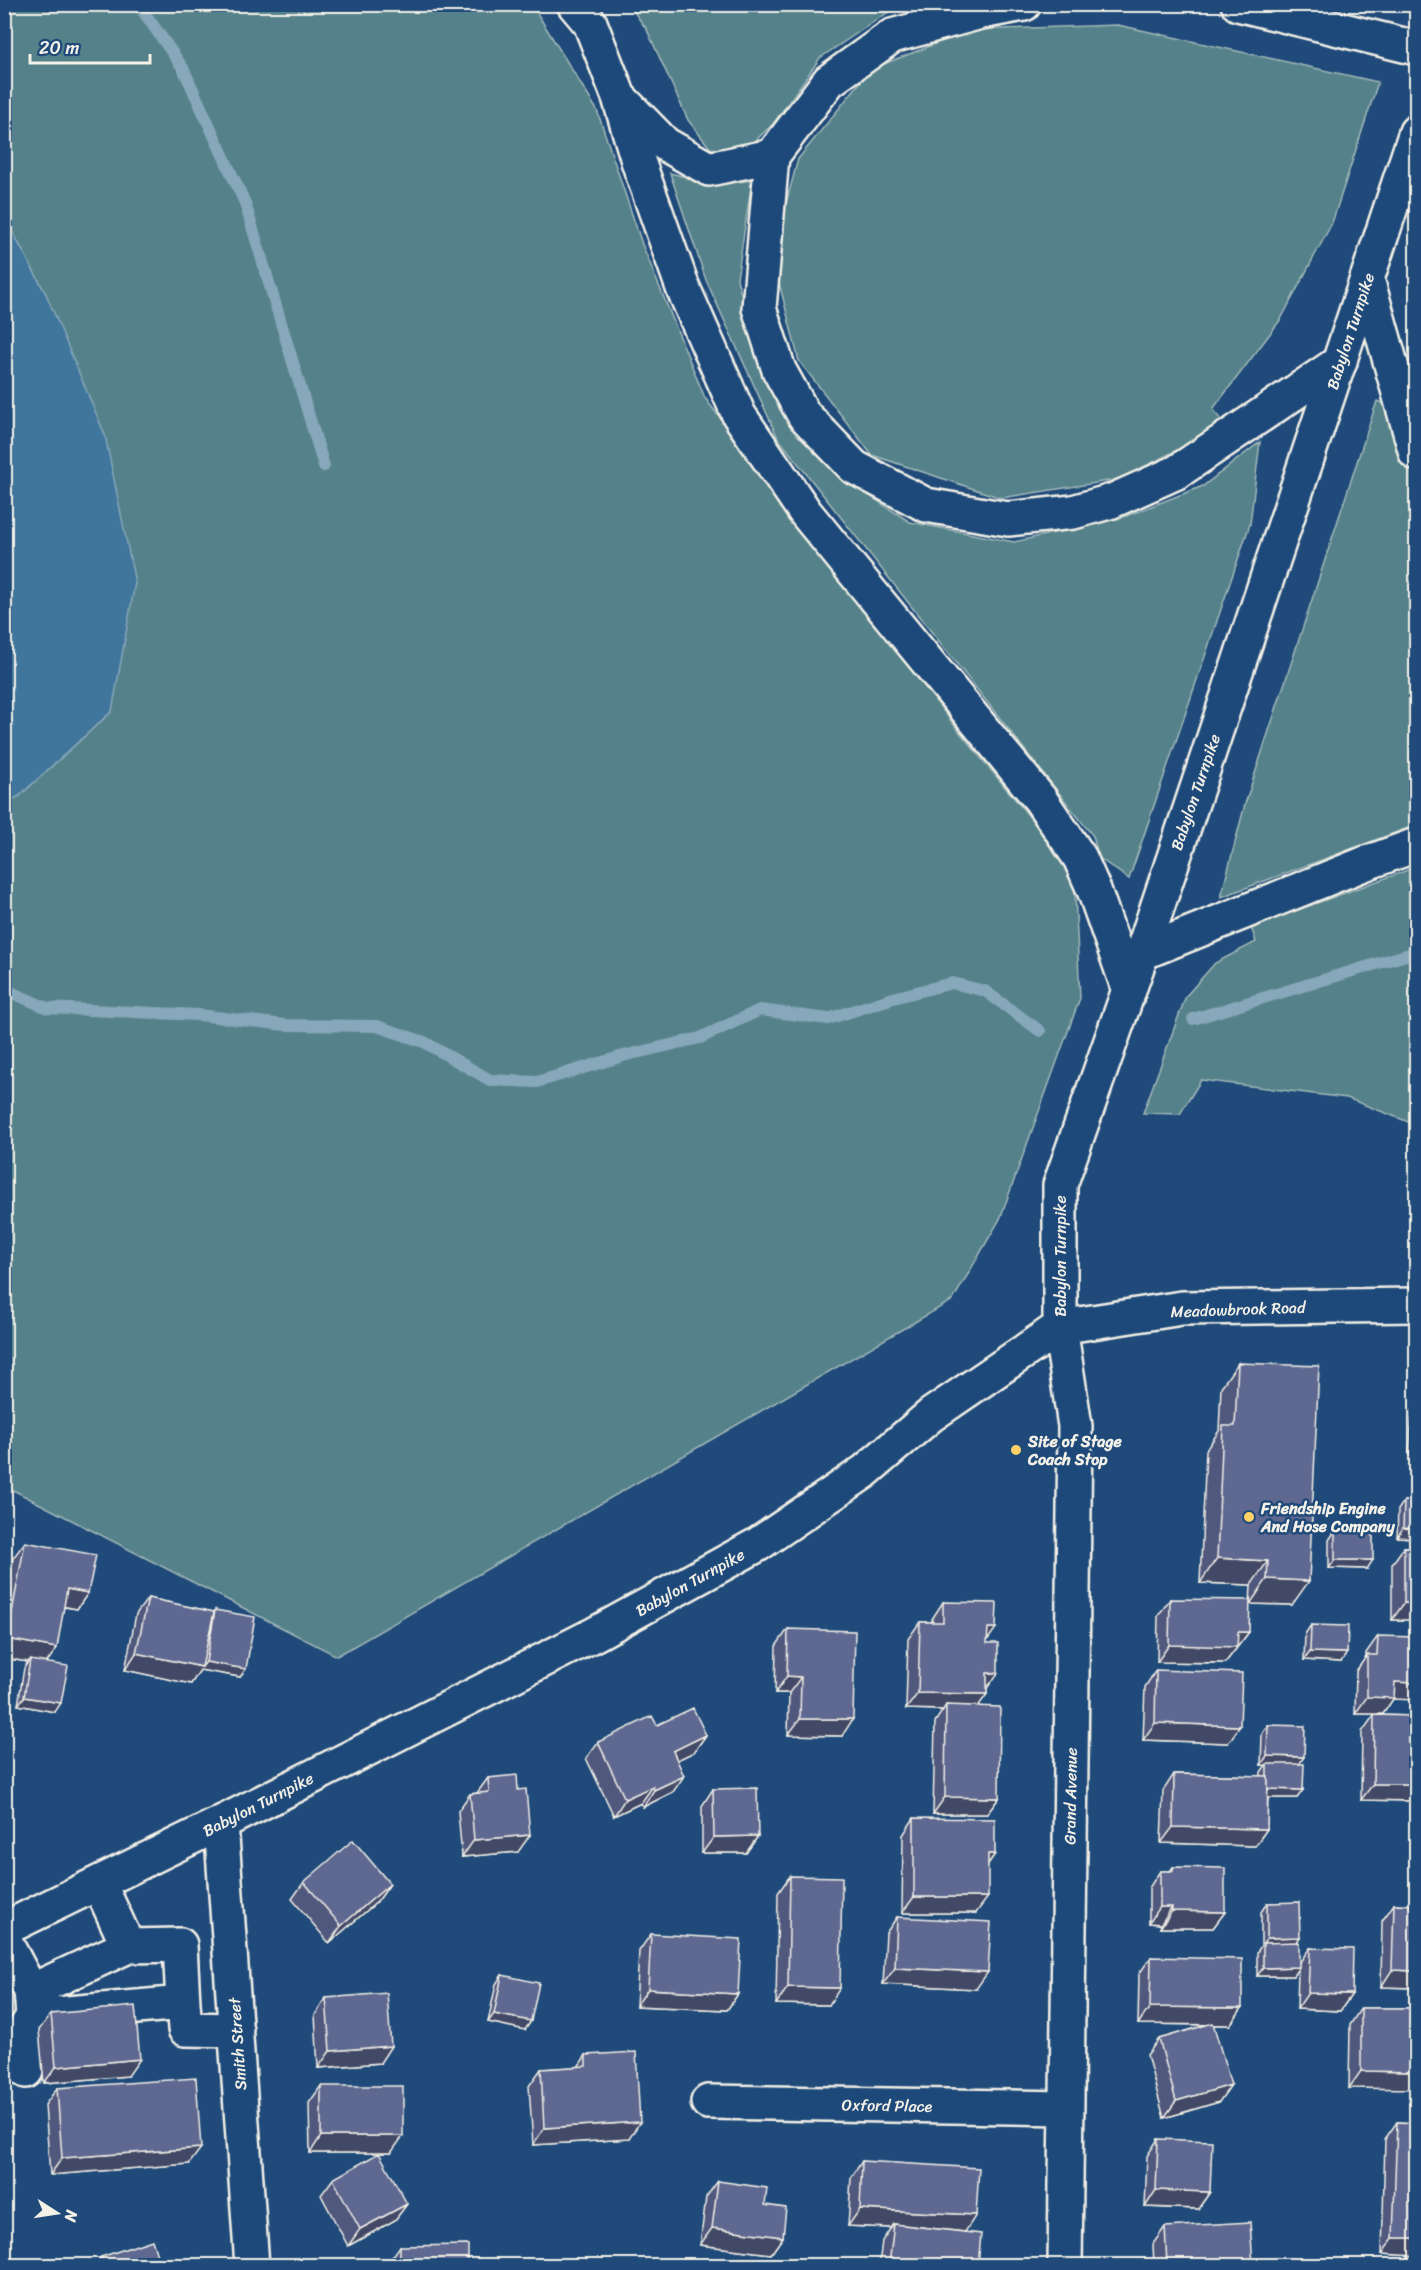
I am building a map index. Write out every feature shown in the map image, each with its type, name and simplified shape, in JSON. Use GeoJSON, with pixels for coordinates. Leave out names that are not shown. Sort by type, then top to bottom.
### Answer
{"type":"FeatureCollection","features":[{"type":"Feature","properties":{"kind":"main road"},"geometry":{"type":"LineString","coordinates":[[574,4],[590,23],[619,97],[639,164],[683,288],[739,415],[805,512],[1040,799],[1080,858],[1094,890],[1129,990]]}},
{"type":"Feature","properties":{"kind":"main road"},"geometry":{"type":"LineString","coordinates":[[1024,4],[981,12],[892,36],[829,81],[772,156],[759,308],[779,370],[804,415],[854,467],[926,505],[1008,519],[1073,512],[1113,501],[1177,472],[1340,362]]}},
{"type":"Feature","properties":{"kind":"main road"},"geometry":{"type":"LineString","coordinates":[[1238,4],[1416,48]]}},
{"type":"Feature","properties":{"kind":"main road"},"geometry":{"type":"LineString","coordinates":[[619,97],[665,144],[709,169],[772,156]]}},
{"type":"Feature","properties":{"kind":"main road","name":"Babylon Turnpike"},"geometry":{"type":"LineString","coordinates":[[4,1929],[221,1823],[595,1634],[757,1545],[864,1472],[931,1415],[1060,1327],[1060,1185],[1142,953],[1416,132]]}},
{"type":"Feature","properties":{"kind":"main road"},"geometry":{"type":"LineString","coordinates":[[1367,279],[1416,453]]}},
{"type":"Feature","properties":{"kind":"main road"},"geometry":{"type":"LineString","coordinates":[[1142,953],[1416,845]]}},
{"type":"Feature","properties":{"kind":"main road","name":"Meadowbrook Road"},"geometry":{"type":"LineString","coordinates":[[1060,1327],[1182,1308],[1416,1305]]}},
{"type":"Feature","properties":{"kind":"main road","name":"Grand Avenue"},"geometry":{"type":"LineString","coordinates":[[1060,1327],[1075,1426],[1065,2265]]}},
{"type":"Feature","properties":{"kind":"main road","name":"Smith Street"},"geometry":{"type":"LineString","coordinates":[[221,1823],[252,2265]]}},
{"type":"Feature","properties":{"kind":"main road"},"geometry":{"type":"LineString","coordinates":[[99,1883],[128,1946]]}},
{"type":"Feature","properties":{"kind":"main road"},"geometry":{"type":"LineString","coordinates":[[4,1940],[32,2004],[24,2031],[27,2071]]}},
{"type":"Feature","properties":{"kind":"main road"},"geometry":{"type":"LineString","coordinates":[[32,2004],[128,1946],[180,1945],[185,2029],[236,2030]]}},
{"type":"Feature","properties":{"kind":"main road"},"geometry":{"type":"LineString","coordinates":[[181,1964],[231,1959]]}},
{"type":"Feature","properties":{"kind":"main road"},"geometry":{"type":"LineString","coordinates":[[32,2004],[183,2003]]}},
{"type":"Feature","properties":{"kind":"main road","name":"Oxford Place"},"geometry":{"type":"LineString","coordinates":[[708,2103],[1066,2108]]}},
{"type":"Feature","properties":{"kind":"green space"},"geometry":{"type":"Polygon","coordinates":[[[4,5],[532,5],[597,110],[642,244],[705,398],[958,730],[1079,877],[1075,892],[1080,998],[1000,1219],[953,1300],[337,1656],[5,1486],[5,801],[18,797],[112,711],[46,294],[5,218],[4,5]]]}},
{"type":"Feature","properties":{"kind":"green space"},"geometry":{"type":"Polygon","coordinates":[[[629,5],[922,5],[890,11],[820,58],[773,124],[743,152],[710,148],[688,120],[647,30],[629,5]]]}},
{"type":"Feature","properties":{"kind":"green space"},"geometry":{"type":"Polygon","coordinates":[[[1118,25],[1378,82],[1332,223],[1281,319],[1213,409],[1225,425],[1121,479],[1001,498],[872,455],[799,361],[772,255],[798,159],[871,69],[971,30],[1118,25]]]}},
{"type":"Feature","properties":{"kind":"green space"},"geometry":{"type":"Polygon","coordinates":[[[670,173],[718,185],[752,180],[737,279],[763,375],[833,472],[910,522],[1014,542],[1121,518],[1203,486],[1260,442],[1250,524],[1129,879],[1099,858],[1093,836],[778,438],[706,280],[670,173]]]}},
{"type":"Feature","properties":{"kind":"green space"},"geometry":{"type":"Polygon","coordinates":[[[1377,401],[1393,407],[1416,487],[1416,825],[1221,897],[1245,804],[1377,401]]]}},
{"type":"Feature","properties":{"kind":"green space"},"geometry":{"type":"Polygon","coordinates":[[[1416,867],[1416,1125],[1347,1098],[1201,1080],[1180,1114],[1143,1113],[1186,996],[1215,963],[1256,942],[1251,927],[1416,867]]]}},
{"type":"Feature","properties":{"kind":"water"},"geometry":{"type":"Polygon","coordinates":[[[5,218],[46,294],[105,435],[135,583],[112,711],[18,797],[5,801],[5,218]]]}},
{"type":"Feature","properties":{"kind":"building","name":"Friendship Engine And Hose Company"},"geometry":{"type":"Polygon","coordinates":[[[1238,1363],[1319,1366],[1309,1581],[1267,1579],[1268,1561],[1217,1558],[1223,1426],[1235,1426],[1238,1363]]]}},
{"type":"Feature","properties":{"kind":"building"},"geometry":{"type":"Polygon","coordinates":[[[1404,1501],[1416,1502],[1416,1529],[1403,1528],[1404,1501]]]}},
{"type":"Feature","properties":{"kind":"building"},"geometry":{"type":"Polygon","coordinates":[[[1335,1531],[1373,1532],[1373,1560],[1335,1560],[1335,1531]]]}},
{"type":"Feature","properties":{"kind":"building"},"geometry":{"type":"Polygon","coordinates":[[[25,1542],[96,1555],[88,1593],[67,1589],[57,1648],[7,1639],[25,1542]]]}},
{"type":"Feature","properties":{"kind":"building"},"geometry":{"type":"Polygon","coordinates":[[[1404,1547],[1416,1547],[1416,1603],[1404,1603],[1404,1547]]]}},
{"type":"Feature","properties":{"kind":"building"},"geometry":{"type":"Polygon","coordinates":[[[148,1598],[214,1612],[202,1667],[136,1653],[148,1598]]]}},
{"type":"Feature","properties":{"kind":"building"},"geometry":{"type":"Polygon","coordinates":[[[1170,1599],[1250,1600],[1249,1632],[1238,1632],[1237,1647],[1169,1645],[1170,1599]]]}},
{"type":"Feature","properties":{"kind":"building"},"geometry":{"type":"Polygon","coordinates":[[[943,1602],[997,1603],[996,1628],[988,1628],[987,1643],[998,1643],[998,1673],[987,1673],[987,1694],[918,1693],[920,1622],[943,1622],[943,1602]]]}},
{"type":"Feature","properties":{"kind":"building"},"geometry":{"type":"Polygon","coordinates":[[[215,1610],[255,1617],[246,1669],[206,1662],[215,1610]]]}},
{"type":"Feature","properties":{"kind":"building"},"geometry":{"type":"Polygon","coordinates":[[[1311,1625],[1348,1626],[1347,1653],[1310,1652],[1311,1625]]]}},
{"type":"Feature","properties":{"kind":"building"},"geometry":{"type":"Polygon","coordinates":[[[788,1629],[855,1631],[853,1719],[800,1719],[801,1677],[787,1676],[788,1629]]]}},
{"type":"Feature","properties":{"kind":"building"},"geometry":{"type":"Polygon","coordinates":[[[1378,1636],[1416,1637],[1416,1683],[1395,1682],[1394,1698],[1367,1697],[1367,1655],[1377,1655],[1378,1636]]]}},
{"type":"Feature","properties":{"kind":"building"},"geometry":{"type":"Polygon","coordinates":[[[30,1660],[68,1666],[61,1703],[24,1697],[30,1660]]]}},
{"type":"Feature","properties":{"kind":"building"},"geometry":{"type":"Polygon","coordinates":[[[1156,1670],[1242,1673],[1240,1726],[1155,1723],[1156,1670]]]}},
{"type":"Feature","properties":{"kind":"building"},"geometry":{"type":"Polygon","coordinates":[[[946,1705],[1000,1707],[999,1798],[945,1797],[946,1705]]]}},
{"type":"Feature","properties":{"kind":"building"},"geometry":{"type":"Polygon","coordinates":[[[693,1708],[706,1735],[673,1751],[684,1776],[654,1790],[653,1786],[625,1799],[598,1742],[652,1716],[657,1725],[693,1708]]]}},
{"type":"Feature","properties":{"kind":"building"},"geometry":{"type":"Polygon","coordinates":[[[1374,1715],[1416,1716],[1416,1784],[1373,1784],[1374,1715]]]}},
{"type":"Feature","properties":{"kind":"building"},"geometry":{"type":"Polygon","coordinates":[[[1268,1725],[1305,1726],[1304,1757],[1267,1756],[1268,1725]]]}},
{"type":"Feature","properties":{"kind":"building"},"geometry":{"type":"Polygon","coordinates":[[[1267,1764],[1304,1764],[1303,1790],[1268,1789],[1267,1764]]]}},
{"type":"Feature","properties":{"kind":"building"},"geometry":{"type":"Polygon","coordinates":[[[1174,1774],[1268,1776],[1267,1829],[1173,1827],[1174,1774]]]}},
{"type":"Feature","properties":{"kind":"building"},"geometry":{"type":"Polygon","coordinates":[[[517,1775],[518,1790],[526,1789],[530,1835],[474,1840],[470,1794],[489,1792],[488,1778],[517,1775]]]}},
{"type":"Feature","properties":{"kind":"building"},"geometry":{"type":"Polygon","coordinates":[[[757,1788],[758,1836],[714,1837],[713,1789],[757,1788]]]}},
{"type":"Feature","properties":{"kind":"building"},"geometry":{"type":"Polygon","coordinates":[[[914,1818],[995,1819],[995,1854],[988,1854],[988,1897],[914,1897],[914,1818]]]}},
{"type":"Feature","properties":{"kind":"building"},"geometry":{"type":"Polygon","coordinates":[[[353,1840],[390,1884],[341,1926],[304,1882],[353,1840]]]}},
{"type":"Feature","properties":{"kind":"building"},"geometry":{"type":"Polygon","coordinates":[[[1173,1867],[1225,1868],[1225,1912],[1172,1911],[1172,1907],[1160,1907],[1160,1871],[1173,1871],[1173,1867]]]}},
{"type":"Feature","properties":{"kind":"building"},"geometry":{"type":"Polygon","coordinates":[[[790,1876],[842,1877],[840,1988],[788,1987],[790,1876]]]}},
{"type":"Feature","properties":{"kind":"building"},"geometry":{"type":"Polygon","coordinates":[[[1299,1902],[1300,1937],[1267,1938],[1267,1903],[1299,1902]]]}},
{"type":"Feature","properties":{"kind":"building"},"geometry":{"type":"Polygon","coordinates":[[[1394,1904],[1416,1905],[1416,1971],[1392,1970],[1394,1904]]]}},
{"type":"Feature","properties":{"kind":"building"},"geometry":{"type":"Polygon","coordinates":[[[897,1917],[991,1922],[988,1972],[895,1968],[897,1917]]]}},
{"type":"Feature","properties":{"kind":"building"},"geometry":{"type":"Polygon","coordinates":[[[651,1934],[741,1939],[738,1994],[648,1989],[651,1934]]]}},
{"type":"Feature","properties":{"kind":"building"},"geometry":{"type":"Polygon","coordinates":[[[1299,1942],[1299,1967],[1263,1968],[1263,1943],[1299,1942]]]}},
{"type":"Feature","properties":{"kind":"building"},"geometry":{"type":"Polygon","coordinates":[[[1310,1948],[1353,1949],[1352,1994],[1308,1993],[1310,1948]]]}},
{"type":"Feature","properties":{"kind":"building"},"geometry":{"type":"Polygon","coordinates":[[[1151,1957],[1242,1959],[1242,2008],[1150,2007],[1151,1957]]]}},
{"type":"Feature","properties":{"kind":"building"},"geometry":{"type":"Polygon","coordinates":[[[502,1975],[539,1983],[531,2021],[494,2014],[502,1975]]]}},
{"type":"Feature","properties":{"kind":"building"},"geometry":{"type":"Polygon","coordinates":[[[387,1993],[391,2046],[330,2051],[326,1998],[387,1993]]]}},
{"type":"Feature","properties":{"kind":"building"},"geometry":{"type":"Polygon","coordinates":[[[135,2006],[140,2059],[56,2067],[51,2014],[135,2006]]]}},
{"type":"Feature","properties":{"kind":"building"},"geometry":{"type":"Polygon","coordinates":[[[1361,2008],[1416,2008],[1416,2072],[1361,2071],[1361,2008]]]}},
{"type":"Feature","properties":{"kind":"building"},"geometry":{"type":"Polygon","coordinates":[[[1213,2023],[1231,2085],[1176,2101],[1159,2039],[1213,2023]]]}},
{"type":"Feature","properties":{"kind":"building"},"geometry":{"type":"Polygon","coordinates":[[[636,2052],[640,2122],[544,2128],[541,2069],[586,2066],[586,2055],[636,2052]]]}},
{"type":"Feature","properties":{"kind":"building"},"geometry":{"type":"Polygon","coordinates":[[[196,2078],[201,2148],[62,2158],[57,2088],[196,2078]]]}},
{"type":"Feature","properties":{"kind":"building"},"geometry":{"type":"Polygon","coordinates":[[[321,2086],[403,2086],[403,2136],[321,2136],[321,2086]]]}},
{"type":"Feature","properties":{"kind":"building"},"geometry":{"type":"Polygon","coordinates":[[[1397,2122],[1416,2123],[1416,2238],[1393,2238],[1397,2122]]]}},
{"type":"Feature","properties":{"kind":"building"},"geometry":{"type":"Polygon","coordinates":[[[1158,2139],[1212,2141],[1210,2192],[1156,2190],[1158,2139]]]}},
{"type":"Feature","properties":{"kind":"building"},"geometry":{"type":"Polygon","coordinates":[[[379,2153],[407,2204],[360,2229],[333,2179],[379,2153]]]}},
{"type":"Feature","properties":{"kind":"building"},"geometry":{"type":"Polygon","coordinates":[[[862,2161],[979,2168],[976,2215],[860,2209],[862,2161]]]}},
{"type":"Feature","properties":{"kind":"building"},"geometry":{"type":"Polygon","coordinates":[[[718,2181],[767,2188],[765,2205],[786,2208],[783,2237],[712,2228],[718,2181]]]}},
{"type":"Feature","properties":{"kind":"building"},"geometry":{"type":"Polygon","coordinates":[[[1250,2222],[1253,2265],[1167,2265],[1165,2227],[1250,2222]]]}},
{"type":"Feature","properties":{"kind":"building"},"geometry":{"type":"Polygon","coordinates":[[[894,2224],[981,2234],[978,2265],[889,2265],[894,2224]]]}},
{"type":"Feature","properties":{"kind":"building"},"geometry":{"type":"Polygon","coordinates":[[[152,2240],[160,2265],[104,2265],[101,2257],[152,2240]]]}},
{"type":"Feature","properties":{"kind":"building"},"geometry":{"type":"Polygon","coordinates":[[[468,2245],[468,2265],[400,2265],[400,2246],[468,2245]]]}},
{"type":"Feature","properties":{"kind":"waterway"},"geometry":{"type":"LineString","coordinates":[[138,4],[183,68],[245,203],[324,466]]}},
{"type":"Feature","properties":{"kind":"waterway"},"geometry":{"type":"LineString","coordinates":[[1193,1019],[1416,952]]}},
{"type":"Feature","properties":{"kind":"waterway"},"geometry":{"type":"LineString","coordinates":[[4,989],[47,1008],[199,1015],[285,1025],[377,1026],[424,1042],[490,1080],[537,1082],[623,1056],[700,1038],[760,1010],[828,1019],[893,998],[952,983],[985,991],[1040,1031]]}},
{"type":"Feature","properties":{"kind":"place","name":"Site of Stage Coach Stop"},"geometry":{"type":"Point","coordinates":[1016,1450]}},
{"type":"Feature","properties":{"kind":"place","name":"Friendship Engine And Hose Company"},"geometry":{"type":"Point","coordinates":[1249,1517]}}]}
